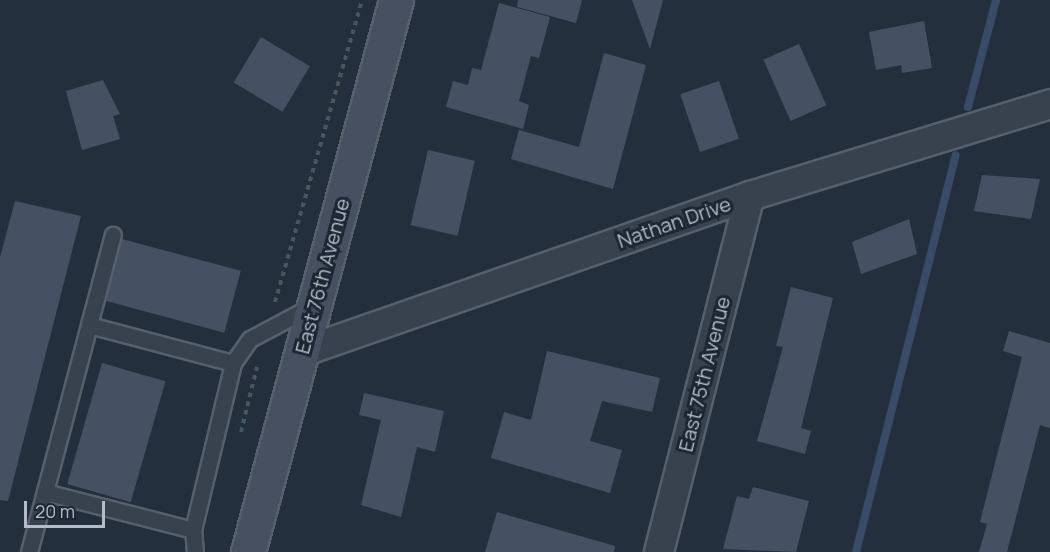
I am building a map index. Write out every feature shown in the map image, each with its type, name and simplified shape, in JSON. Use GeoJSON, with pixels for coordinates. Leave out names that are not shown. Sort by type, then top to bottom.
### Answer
{"type":"FeatureCollection","features":[{"type":"Feature","properties":{"kind":"street","name":"East 76th Avenue"},"geometry":{"type":"LineString","coordinates":[[248,552],[396,0]]}},
{"type":"Feature","properties":{"kind":"street","name":"Nathan Drive"},"geometry":{"type":"LineString","coordinates":[[302,352],[750,196],[1050,104]]}},
{"type":"Feature","properties":{"kind":"street","name":"East 75th Avenue"},"geometry":{"type":"LineString","coordinates":[[659,552],[750,196]]}},
{"type":"Feature","properties":{"kind":"lane"},"geometry":{"type":"LineString","coordinates":[[29,552],[113,235]]}},
{"type":"Feature","properties":{"kind":"lane"},"geometry":{"type":"LineString","coordinates":[[195,552],[193,530],[233,363],[250,339],[268,327],[315,305]]}},
{"type":"Feature","properties":{"kind":"lane"},"geometry":{"type":"LineString","coordinates":[[89,325],[233,363]]}},
{"type":"Feature","properties":{"kind":"lane"},"geometry":{"type":"LineString","coordinates":[[45,492],[193,530]]}},
{"type":"Feature","properties":{"kind":"path"},"geometry":{"type":"LineString","coordinates":[[239,439],[268,327],[362,0]]}},
{"type":"Feature","properties":{"kind":"building"},"geometry":{"type":"Polygon","coordinates":[[[518,0],[582,0],[576,23],[517,7],[518,0]]]}},
{"type":"Feature","properties":{"kind":"building"},"geometry":{"type":"Polygon","coordinates":[[[632,0],[663,0],[650,49],[632,0]]]}},
{"type":"Feature","properties":{"kind":"building"},"geometry":{"type":"Polygon","coordinates":[[[499,3],[550,17],[539,58],[531,56],[519,101],[529,105],[523,129],[446,107],[453,81],[468,85],[472,68],[481,70],[499,3]]]}},
{"type":"Feature","properties":{"kind":"building"},"geometry":{"type":"Polygon","coordinates":[[[924,21],[932,68],[902,73],[901,65],[876,70],[869,32],[924,21]]]}},
{"type":"Feature","properties":{"kind":"building"},"geometry":{"type":"Polygon","coordinates":[[[261,37],[310,66],[283,112],[234,82],[261,37]]]}},
{"type":"Feature","properties":{"kind":"building"},"geometry":{"type":"Polygon","coordinates":[[[799,44],[826,105],[791,121],[763,60],[799,44]]]}},
{"type":"Feature","properties":{"kind":"building"},"geometry":{"type":"Polygon","coordinates":[[[604,53],[646,65],[613,189],[511,159],[519,130],[579,147],[604,53]]]}},
{"type":"Feature","properties":{"kind":"building"},"geometry":{"type":"Polygon","coordinates":[[[103,80],[120,114],[113,116],[120,139],[82,150],[66,91],[103,80]]]}},
{"type":"Feature","properties":{"kind":"building"},"geometry":{"type":"Polygon","coordinates":[[[719,81],[739,139],[700,152],[680,94],[719,81]]]}},
{"type":"Feature","properties":{"kind":"building"},"geometry":{"type":"Polygon","coordinates":[[[428,150],[475,161],[457,236],[411,225],[428,150]]]}},
{"type":"Feature","properties":{"kind":"building"},"geometry":{"type":"Polygon","coordinates":[[[982,175],[1040,179],[1031,219],[974,211],[982,175]]]}},
{"type":"Feature","properties":{"kind":"building"},"geometry":{"type":"Polygon","coordinates":[[[15,201],[81,216],[8,501],[0,500],[0,257],[15,201]]]}},
{"type":"Feature","properties":{"kind":"building"},"geometry":{"type":"Polygon","coordinates":[[[909,219],[917,254],[861,274],[852,242],[909,219]]]}},
{"type":"Feature","properties":{"kind":"building"},"geometry":{"type":"Polygon","coordinates":[[[122,239],[241,271],[224,333],[105,301],[122,239]]]}},
{"type":"Feature","properties":{"kind":"building"},"geometry":{"type":"Polygon","coordinates":[[[791,287],[833,298],[801,428],[811,431],[805,454],[757,441],[783,347],[776,346],[791,287]]]}},
{"type":"Feature","properties":{"kind":"building"},"geometry":{"type":"Polygon","coordinates":[[[1009,331],[1050,343],[1050,428],[1040,425],[1007,552],[979,552],[987,524],[980,522],[1022,357],[1003,351],[1009,331]]]}},
{"type":"Feature","properties":{"kind":"building"},"geometry":{"type":"Polygon","coordinates":[[[547,351],[660,378],[652,412],[602,401],[590,441],[622,450],[610,493],[491,458],[504,412],[531,420],[547,351]]]}},
{"type":"Feature","properties":{"kind":"building"},"geometry":{"type":"Polygon","coordinates":[[[102,363],[165,381],[131,502],[67,484],[102,363]]]}},
{"type":"Feature","properties":{"kind":"building"},"geometry":{"type":"Polygon","coordinates":[[[364,393],[444,411],[435,452],[417,447],[401,517],[361,505],[381,420],[359,415],[364,393]]]}},
{"type":"Feature","properties":{"kind":"building"},"geometry":{"type":"Polygon","coordinates":[[[753,487],[809,501],[796,552],[723,549],[737,496],[749,499],[753,487]]]}},
{"type":"Feature","properties":{"kind":"building"},"geometry":{"type":"Polygon","coordinates":[[[497,512],[615,546],[614,552],[485,552],[497,512]]]}},
{"type":"Feature","properties":{"kind":"waterway"},"geometry":{"type":"LineString","coordinates":[[968,107],[996,0]]}},
{"type":"Feature","properties":{"kind":"waterway"},"geometry":{"type":"LineString","coordinates":[[856,552],[956,155]]}}]}
